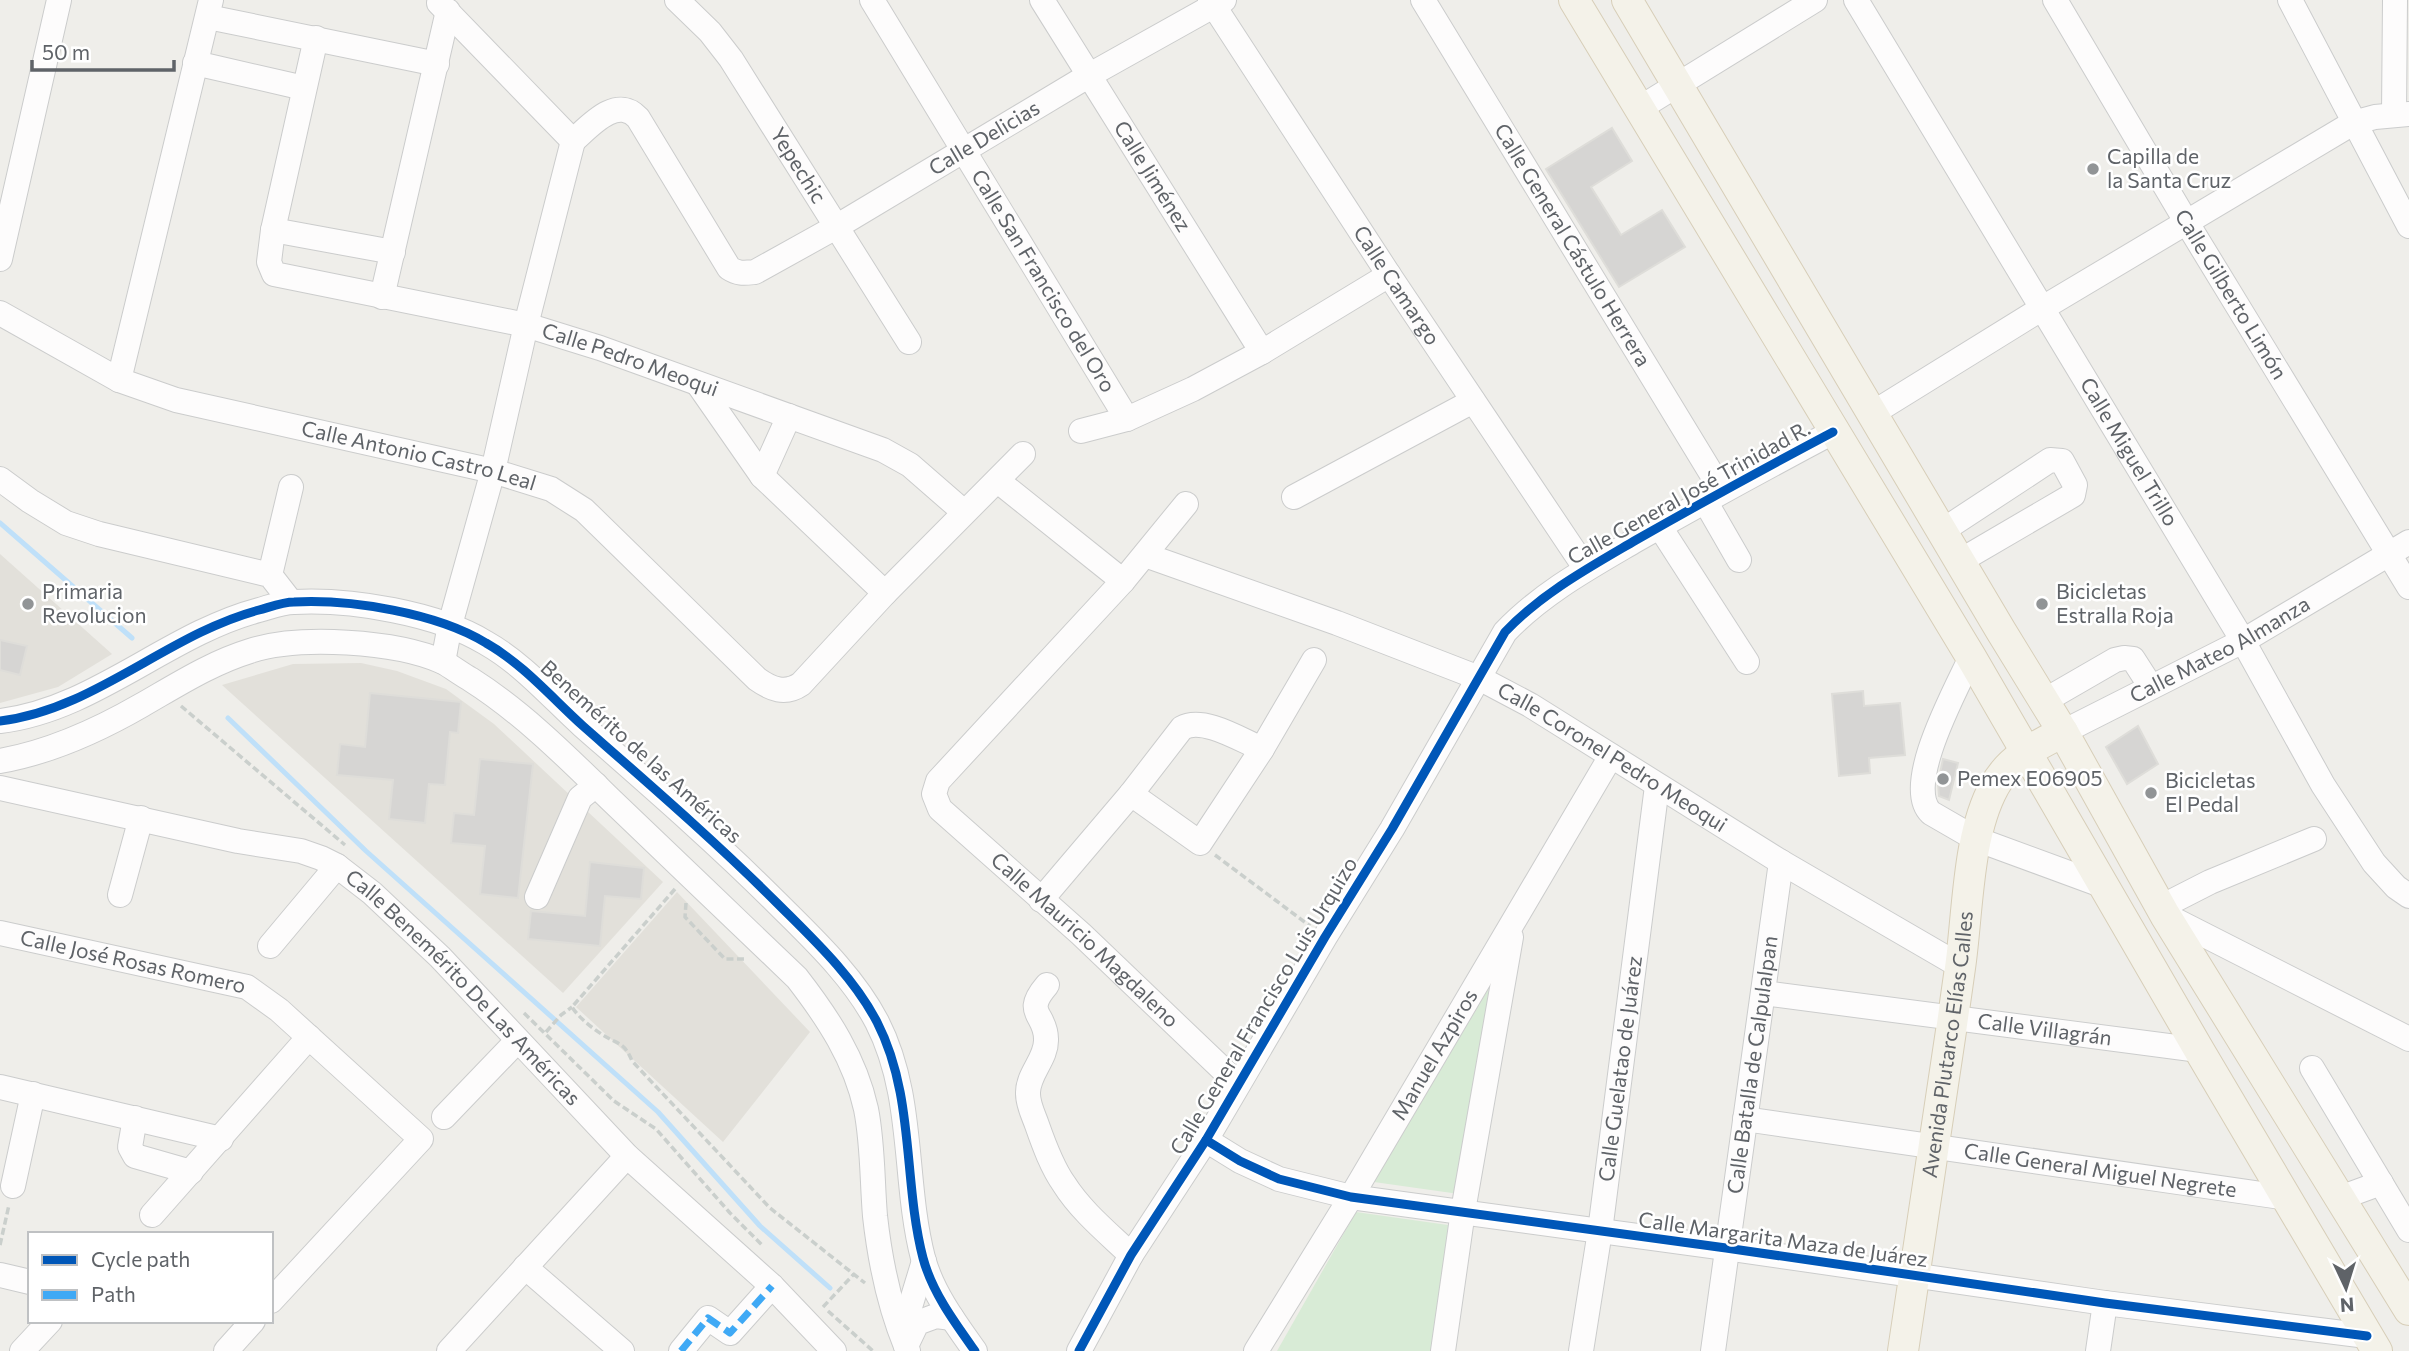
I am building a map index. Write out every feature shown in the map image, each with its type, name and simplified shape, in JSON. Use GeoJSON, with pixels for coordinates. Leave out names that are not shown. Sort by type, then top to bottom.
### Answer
{"type":"FeatureCollection","features":[{"type":"Feature","properties":{"kind":"main road"},"geometry":{"type":"LineString","coordinates":[[1574,0],[1971,657],[2372,1344]]}},
{"type":"Feature","properties":{"kind":"main road"},"geometry":{"type":"LineString","coordinates":[[1627,0],[2063,732],[2163,911],[2409,1310]]}},
{"type":"Feature","properties":{"kind":"main road","name":"Calle Mateo Almanza"},"geometry":{"type":"LineString","coordinates":[[2025,752],[2063,732]]}},
{"type":"Feature","properties":{"kind":"main road","name":"Avenida Plutarco Elías Calles"},"geometry":{"type":"LineString","coordinates":[[1903,1351],[1953,1018],[1976,839],[1994,787],[2010,764],[2025,752]]}},
{"type":"Feature","properties":{"kind":"street"},"geometry":{"type":"LineString","coordinates":[[0,259],[59,0]]}},
{"type":"Feature","properties":{"kind":"street","name":"Yepechic"},"geometry":{"type":"LineString","coordinates":[[677,0],[710,32],[731,59],[909,342]]}},
{"type":"Feature","properties":{"kind":"street","name":"Calle San Francisco del Oro"},"geometry":{"type":"LineString","coordinates":[[872,0],[1127,419]]}},
{"type":"Feature","properties":{"kind":"street","name":"Calle Jiménez"},"geometry":{"type":"LineString","coordinates":[[1042,0],[1262,352]]}},
{"type":"Feature","properties":{"kind":"street","name":"Calle General Cástulo Herrera"},"geometry":{"type":"LineString","coordinates":[[1423,0],[1713,496],[1739,560]]}},
{"type":"Feature","properties":{"kind":"street"},"geometry":{"type":"LineString","coordinates":[[1640,108],[1815,0]]}},
{"type":"Feature","properties":{"kind":"street","name":"Calle Miguel Trillo"},"geometry":{"type":"LineString","coordinates":[[1856,0],[2243,641],[2323,785],[2374,863],[2396,887],[2409,896]]}},
{"type":"Feature","properties":{"kind":"street","name":"Calle Gilberto Limón"},"geometry":{"type":"LineString","coordinates":[[2055,0],[2187,223],[2399,548],[2409,587]]}},
{"type":"Feature","properties":{"kind":"street"},"geometry":{"type":"LineString","coordinates":[[2290,0],[2409,226]]}},
{"type":"Feature","properties":{"kind":"street"},"geometry":{"type":"LineString","coordinates":[[1873,413],[2041,309],[2353,123],[2401,114],[2395,0]]}},
{"type":"Feature","properties":{"kind":"street","name":"Calle Delicias"},"geometry":{"type":"LineString","coordinates":[[573,141],[606,113],[626,110],[638,118],[729,268],[743,274],[755,272],[836,227],[1216,2]]}},
{"type":"Feature","properties":{"kind":"street","name":"Calle Camargo"},"geometry":{"type":"LineString","coordinates":[[1216,2],[1389,275],[1586,569]]}},
{"type":"Feature","properties":{"kind":"street"},"geometry":{"type":"LineString","coordinates":[[382,297],[437,64],[442,6]]}},
{"type":"Feature","properties":{"kind":"street"},"geometry":{"type":"LineString","coordinates":[[442,6],[573,141],[526,325],[493,471],[450,625],[443,662]]}},
{"type":"Feature","properties":{"kind":"street"},"geometry":{"type":"LineString","coordinates":[[119,380],[210,9],[316,38],[437,64]]}},
{"type":"Feature","properties":{"kind":"street"},"geometry":{"type":"LineString","coordinates":[[316,38],[273,230],[393,252]]}},
{"type":"Feature","properties":{"kind":"street"},"geometry":{"type":"LineString","coordinates":[[195,63],[304,88]]}},
{"type":"Feature","properties":{"kind":"street","name":"Calle Pedro Meoqui"},"geometry":{"type":"LineString","coordinates":[[273,230],[270,262],[271,270],[278,276],[526,325],[600,348],[883,450],[910,466],[964,512]]}},
{"type":"Feature","properties":{"kind":"street"},"geometry":{"type":"LineString","coordinates":[[1081,431],[1127,419],[1194,389],[1262,352],[1389,275]]}},
{"type":"Feature","properties":{"kind":"street","name":"Calle Antonio Castro Leal"},"geometry":{"type":"LineString","coordinates":[[0,313],[119,380],[176,400],[493,471],[551,489],[584,510],[770,689],[794,689],[801,684],[885,593]]}},
{"type":"Feature","properties":{"kind":"street"},"geometry":{"type":"LineString","coordinates":[[698,384],[762,477],[885,593],[1023,454]]}},
{"type":"Feature","properties":{"kind":"street"},"geometry":{"type":"LineString","coordinates":[[1294,497],[1473,401]]}},
{"type":"Feature","properties":{"kind":"street"},"geometry":{"type":"LineString","coordinates":[[762,477],[789,416]]}},
{"type":"Feature","properties":{"kind":"street","name":"Calle General José Trinidad R."},"geometry":{"type":"LineString","coordinates":[[1479,678],[1505,632],[1523,613],[1586,569],[1713,496],[1833,432]]}},
{"type":"Feature","properties":{"kind":"street"},"geometry":{"type":"LineString","coordinates":[[1942,531],[2050,460],[2062,461],[2075,485],[2073,495],[1959,561]]}},
{"type":"Feature","properties":{"kind":"street"},"geometry":{"type":"LineString","coordinates":[[0,479],[66,523],[99,534],[270,575],[291,601]]}},
{"type":"Feature","properties":{"kind":"street"},"geometry":{"type":"LineString","coordinates":[[998,481],[1123,580],[1186,504]]}},
{"type":"Feature","properties":{"kind":"street"},"geometry":{"type":"LineString","coordinates":[[270,575],[291,487]]}},
{"type":"Feature","properties":{"kind":"street"},"geometry":{"type":"LineString","coordinates":[[1660,527],[1746,662]]}},
{"type":"Feature","properties":{"kind":"street","name":"Calle Mateo Almanza"},"geometry":{"type":"LineString","coordinates":[[2063,732],[2243,641],[2399,548]]}},
{"type":"Feature","properties":{"kind":"street","name":"Calle Coronel Pedro Meoqui"},"geometry":{"type":"LineString","coordinates":[[1145,555],[1337,623],[1479,678],[1530,705],[1781,862],[1960,966]]}},
{"type":"Feature","properties":{"kind":"street","name":"Calle Mauricio Magdaleno"},"geometry":{"type":"LineString","coordinates":[[1123,580],[938,781],[934,794],[940,810],[1081,934],[1238,1084]]}},
{"type":"Feature","properties":{"kind":"street","name":"Benemérito de las Américas"},"geometry":{"type":"LineString","coordinates":[[0,721],[45,712],[232,617],[291,601],[388,610],[450,625],[487,643],[539,683],[734,861],[826,952],[860,996],[877,1023],[892,1061],[905,1113],[916,1216],[924,1261],[952,1318],[975,1351]]}},
{"type":"Feature","properties":{"kind":"street"},"geometry":{"type":"LineString","coordinates":[[0,761],[24,757],[64,744],[100,728],[188,677],[251,650],[298,643],[361,644],[404,651],[443,662],[493,694],[552,742],[797,978],[824,1012],[851,1060],[866,1109],[875,1214],[883,1268],[904,1341]]}},
{"type":"Feature","properties":{"kind":"street"},"geometry":{"type":"LineString","coordinates":[[1971,657],[1927,754],[1922,799],[1924,807],[1976,839],[2104,886]]}},
{"type":"Feature","properties":{"kind":"street"},"geometry":{"type":"LineString","coordinates":[[2044,701],[2115,660],[2124,658],[2133,659],[2151,687]]}},
{"type":"Feature","properties":{"kind":"street"},"geometry":{"type":"LineString","coordinates":[[1131,794],[1200,843],[1262,749],[1314,660]]}},
{"type":"Feature","properties":{"kind":"street","name":"Calle General Francisco Luis Urquizo"},"geometry":{"type":"LineString","coordinates":[[1079,1351],[1130,1255],[1206,1140],[1479,678]]}},
{"type":"Feature","properties":{"kind":"street"},"geometry":{"type":"LineString","coordinates":[[1041,901],[1186,725],[1205,725],[1262,749]]}},
{"type":"Feature","properties":{"kind":"street","name":"Manuel Azpiros"},"geometry":{"type":"LineString","coordinates":[[1256,1351],[1351,1197],[1611,756]]}},
{"type":"Feature","properties":{"kind":"street"},"geometry":{"type":"LineString","coordinates":[[537,897],[580,798],[596,785]]}},
{"type":"Feature","properties":{"kind":"street","name":"Calle Guelatao de Juárez"},"geometry":{"type":"LineString","coordinates":[[1581,1351],[1600,1231],[1657,786]]}},
{"type":"Feature","properties":{"kind":"street","name":"Calle Benemérito De Las Américas"},"geometry":{"type":"LineString","coordinates":[[0,789],[238,841],[301,851],[337,866],[372,893],[440,957],[627,1156],[772,1286],[834,1351]]}},
{"type":"Feature","properties":{"kind":"street"},"geometry":{"type":"LineString","coordinates":[[120,895],[141,818]]}},
{"type":"Feature","properties":{"kind":"street"},"geometry":{"type":"LineString","coordinates":[[2163,911],[2210,883],[2314,839]]}},
{"type":"Feature","properties":{"kind":"street","name":"Calle Batalla de Calpulalpan"},"geometry":{"type":"LineString","coordinates":[[1717,1350],[1726,1248],[1781,862]]}},
{"type":"Feature","properties":{"kind":"street"},"geometry":{"type":"LineString","coordinates":[[270,946],[337,866]]}},
{"type":"Feature","properties":{"kind":"street"},"geometry":{"type":"LineString","coordinates":[[2163,911],[2409,1039]]}},
{"type":"Feature","properties":{"kind":"street"},"geometry":{"type":"LineString","coordinates":[[1443,1351],[1463,1211],[1513,923]]}},
{"type":"Feature","properties":{"kind":"street","name":"Calle José Rosas Romero"},"geometry":{"type":"LineString","coordinates":[[0,933],[247,987],[279,1010],[421,1139],[273,1299]]}},
{"type":"Feature","properties":{"kind":"street"},"geometry":{"type":"LineString","coordinates":[[797,978],[826,952]]}},
{"type":"Feature","properties":{"kind":"street"},"geometry":{"type":"LineString","coordinates":[[1047,985],[1038,996],[1035,1006],[1046,1036],[1045,1051],[1028,1085],[1031,1108],[1043,1142],[1065,1186],[1130,1255]]}},
{"type":"Feature","properties":{"kind":"street","name":"Calle Villagrán"},"geometry":{"type":"LineString","coordinates":[[1763,993],[2199,1051]]}},
{"type":"Feature","properties":{"kind":"street"},"geometry":{"type":"LineString","coordinates":[[152,1215],[309,1037]]}},
{"type":"Feature","properties":{"kind":"street"},"geometry":{"type":"LineString","coordinates":[[444,1117],[517,1041]]}},
{"type":"Feature","properties":{"kind":"street"},"geometry":{"type":"LineString","coordinates":[[2312,1068],[2409,1230]]}},
{"type":"Feature","properties":{"kind":"street"},"geometry":{"type":"LineString","coordinates":[[0,1087],[221,1139]]}},
{"type":"Feature","properties":{"kind":"street"},"geometry":{"type":"LineString","coordinates":[[13,1186],[33,1094]]}},
{"type":"Feature","properties":{"kind":"street"},"geometry":{"type":"LineString","coordinates":[[135,1118],[130,1147],[135,1156],[191,1172]]}},
{"type":"Feature","properties":{"kind":"street","name":"Calle General Miguel Negrete"},"geometry":{"type":"LineString","coordinates":[[1745,1119],[2288,1198]]}},
{"type":"Feature","properties":{"kind":"street","name":"Calle Margarita Maza de Juárez"},"geometry":{"type":"LineString","coordinates":[[1206,1140],[1279,1180],[1351,1197],[1726,1248],[2372,1344]]}},
{"type":"Feature","properties":{"kind":"street"},"geometry":{"type":"LineString","coordinates":[[449,1351],[627,1156]]}},
{"type":"Feature","properties":{"kind":"street"},"geometry":{"type":"LineString","coordinates":[[2340,1198],[2381,1183]]}},
{"type":"Feature","properties":{"kind":"street"},"geometry":{"type":"LineString","coordinates":[[904,1341],[910,1307],[924,1261]]}},
{"type":"Feature","properties":{"kind":"street"},"geometry":{"type":"LineString","coordinates":[[525,1266],[622,1351]]}},
{"type":"Feature","properties":{"kind":"street"},"geometry":{"type":"LineString","coordinates":[[0,1275],[28,1282]]}},
{"type":"Feature","properties":{"kind":"street"},"geometry":{"type":"LineString","coordinates":[[681,1351],[708,1318],[730,1333],[772,1286]]}},
{"type":"Feature","properties":{"kind":"street"},"geometry":{"type":"LineString","coordinates":[[2098,1351],[2105,1303]]}},
{"type":"Feature","properties":{"kind":"street"},"geometry":{"type":"LineString","coordinates":[[904,1341],[916,1323],[936,1316],[952,1318]]}},
{"type":"Feature","properties":{"kind":"street"},"geometry":{"type":"LineString","coordinates":[[22,1351],[48,1323]]}},
{"type":"Feature","properties":{"kind":"street"},"geometry":{"type":"LineString","coordinates":[[226,1351],[251,1323]]}},
{"type":"Feature","properties":{"kind":"path"},"geometry":{"type":"LineString","coordinates":[[181,706],[190,700]]}},
{"type":"Feature","properties":{"kind":"path"},"geometry":{"type":"LineString","coordinates":[[1200,843],[1325,937]]}},
{"type":"Feature","properties":{"kind":"path"},"geometry":{"type":"LineString","coordinates":[[546,1032],[572,1007],[678,885]]}},
{"type":"Feature","properties":{"kind":"path"},"geometry":{"type":"LineString","coordinates":[[687,893],[685,916],[725,959],[758,959]]}},
{"type":"Feature","properties":{"kind":"path"},"geometry":{"type":"LineString","coordinates":[[572,1007],[605,1037],[617,1040],[627,1049],[632,1061],[770,1208],[871,1287],[868,1274]]}},
{"type":"Feature","properties":{"kind":"path"},"geometry":{"type":"LineString","coordinates":[[0,1245],[13,1186]]}},
{"type":"Feature","properties":{"kind":"path"},"geometry":{"type":"LineString","coordinates":[[823,1307],[854,1274]]}},
{"type":"Feature","properties":{"kind":"shaded area","name":"Primaria Revolucion"},"geometry":{"type":"Polygon","coordinates":[[[0,554],[112,654],[58,687],[0,703],[0,554]]]}},
{"type":"Feature","properties":{"kind":"shaded area"},"geometry":{"type":"Polygon","coordinates":[[[361,663],[397,671],[446,689],[494,724],[663,882],[563,993],[222,685],[293,664],[361,663]]]}},
{"type":"Feature","properties":{"kind":"shaded area"},"geometry":{"type":"Polygon","coordinates":[[[677,892],[810,1032],[723,1142],[576,1007],[677,892]]]}},
{"type":"Feature","properties":{"kind":"green space"},"geometry":{"type":"Polygon","coordinates":[[[1489,988],[1459,1194],[1374,1182],[1489,988]]]}},
{"type":"Feature","properties":{"kind":"green space"},"geometry":{"type":"Polygon","coordinates":[[[1356,1212],[1448,1225],[1433,1351],[1277,1351],[1356,1212]]]}},
{"type":"Feature","properties":{"kind":"building"},"geometry":{"type":"Polygon","coordinates":[[[1612,128],[1632,161],[1591,187],[1621,235],[1662,210],[1685,247],[1619,287],[1546,169],[1612,128]]]}},
{"type":"Feature","properties":{"kind":"building"},"geometry":{"type":"Polygon","coordinates":[[[0,640],[27,646],[20,675],[0,670],[0,640]]]}},
{"type":"Feature","properties":{"kind":"building"},"geometry":{"type":"Polygon","coordinates":[[[1863,691],[1864,706],[1900,703],[1905,755],[1869,758],[1870,773],[1839,776],[1832,694],[1863,691]]]}},
{"type":"Feature","properties":{"kind":"building"},"geometry":{"type":"Polygon","coordinates":[[[370,693],[461,702],[458,733],[450,732],[445,785],[429,784],[425,823],[389,819],[393,780],[337,775],[340,744],[365,747],[370,693]]]}},
{"type":"Feature","properties":{"kind":"building"},"geometry":{"type":"Polygon","coordinates":[[[2138,726],[2158,764],[2127,784],[2106,747],[2138,726]]]}},
{"type":"Feature","properties":{"kind":"building"},"geometry":{"type":"Polygon","coordinates":[[[480,759],[533,764],[518,898],[480,894],[485,846],[451,843],[454,813],[474,815],[480,759]]]}},
{"type":"Feature","properties":{"kind":"building","name":"Pemex E06905"},"geometry":{"type":"Polygon","coordinates":[[[1943,759],[1958,763],[1949,800],[1939,796],[1938,783],[1943,759]]]}},
{"type":"Feature","properties":{"kind":"building"},"geometry":{"type":"Polygon","coordinates":[[[590,862],[644,868],[641,899],[605,896],[600,946],[528,939],[531,911],[585,916],[590,862]]]}},
{"type":"Feature","properties":{"kind":"waterway"},"geometry":{"type":"LineString","coordinates":[[0,523],[132,638]]}},
{"type":"Feature","properties":{"kind":"waterway"},"geometry":{"type":"LineString","coordinates":[[228,718],[366,851],[658,1112],[760,1226],[830,1288]]}},
{"type":"Feature","properties":{"kind":"marked path"},"geometry":{"type":"LineString","coordinates":[[681,1351],[708,1318],[730,1333],[772,1286]]}},
{"type":"Feature","properties":{"kind":"cycle path"},"geometry":{"type":"LineString","coordinates":[[1079,1351],[1131,1255],[1206,1140],[1392,829],[1505,632],[1535,605],[1584,571],[1685,512],[1833,432]]}},
{"type":"Feature","properties":{"kind":"cycle path"},"geometry":{"type":"LineString","coordinates":[[0,721],[34,714],[67,702],[226,621],[290,602],[341,603],[419,616],[466,633],[499,651],[536,681],[754,880],[832,959],[867,1005],[889,1050],[897,1079],[917,1229],[927,1271],[938,1295],[975,1351]]}},
{"type":"Feature","properties":{"kind":"cycle path"},"geometry":{"type":"LineString","coordinates":[[1206,1140],[1240,1161],[1279,1179],[1351,1197],[2105,1303],[2367,1336]]}},
{"type":"Feature","properties":{"kind":"place","name":"Capilla de la Santa Cruz"},"geometry":{"type":"Point","coordinates":[2093,169]}},
{"type":"Feature","properties":{"kind":"place","name":"Primaria Revolucion"},"geometry":{"type":"Point","coordinates":[28,604]}},
{"type":"Feature","properties":{"kind":"place","name":"Bicicletas Estralla Roja"},"geometry":{"type":"Point","coordinates":[2042,604]}},
{"type":"Feature","properties":{"kind":"place","name":"Pemex E06905"},"geometry":{"type":"Point","coordinates":[1943,779]}},
{"type":"Feature","properties":{"kind":"place","name":"Bicicletas El Pedal"},"geometry":{"type":"Point","coordinates":[2151,793]}}]}
